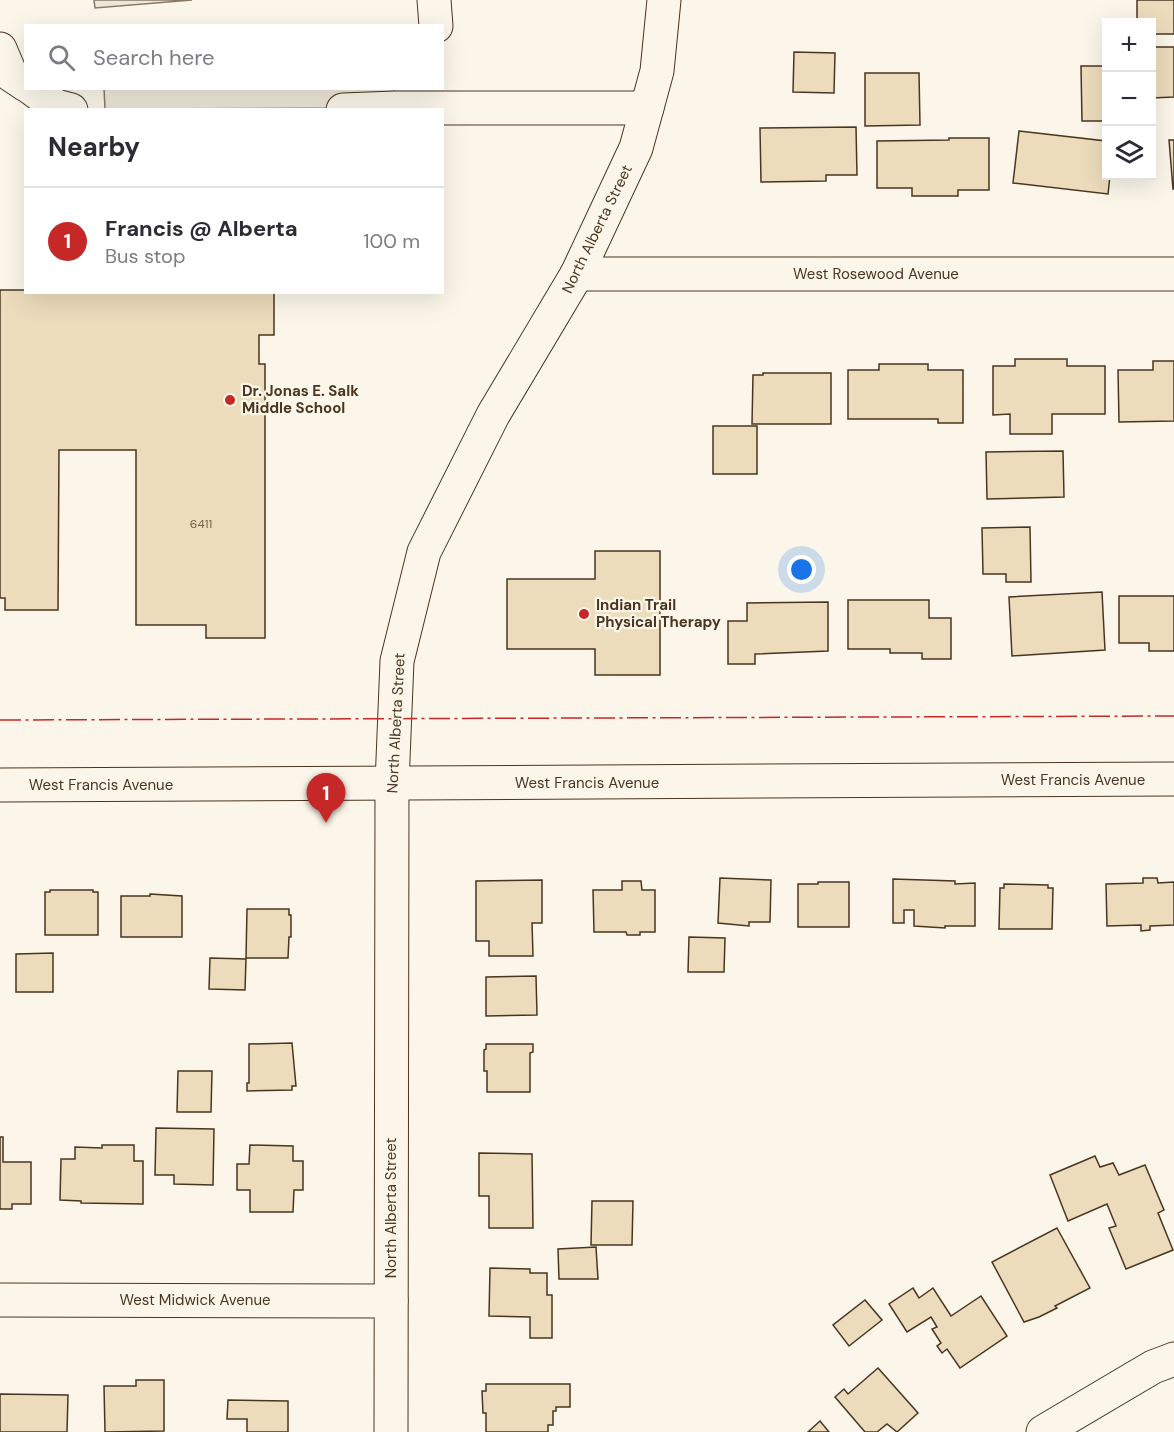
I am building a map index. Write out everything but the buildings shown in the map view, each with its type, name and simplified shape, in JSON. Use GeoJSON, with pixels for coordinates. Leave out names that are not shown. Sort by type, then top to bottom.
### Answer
{"type":"FeatureCollection","features":[{"type":"Feature","properties":{"kind":"street"},"geometry":{"type":"LineString","coordinates":[[434,0],[436,24]]}},
{"type":"Feature","properties":{"kind":"street","name":"North Alberta Street"},"geometry":{"type":"LineString","coordinates":[[391,1432],[392,784],[397,661],[424,552],[493,415],[577,274],[636,148],[657,71],[664,0]]}},
{"type":"Feature","properties":{"kind":"street"},"geometry":{"type":"LineString","coordinates":[[0,49],[11,75],[24,84]]}},
{"type":"Feature","properties":{"kind":"street"},"geometry":{"type":"LineString","coordinates":[[34,90],[56,106],[64,108]]}},
{"type":"Feature","properties":{"kind":"street"},"geometry":{"type":"LineString","coordinates":[[358,108],[441,98],[647,108]]}},
{"type":"Feature","properties":{"kind":"street","name":"West Rosewood Avenue"},"geometry":{"type":"LineString","coordinates":[[577,274],[1174,274]]}},
{"type":"Feature","properties":{"kind":"street","name":"West Francis Avenue"},"geometry":{"type":"LineString","coordinates":[[0,785],[1174,779]]}},
{"type":"Feature","properties":{"kind":"street","name":"West Midwick Avenue"},"geometry":{"type":"LineString","coordinates":[[0,1300],[391,1301]]}},
{"type":"Feature","properties":{"kind":"street"},"geometry":{"type":"LineString","coordinates":[[1043,1432],[1153,1367],[1174,1359]]}},
{"type":"Feature","properties":{"kind":"shaded area"},"geometry":{"type":"Polygon","coordinates":[[[94,0],[192,0],[95,8],[94,0]]]}},
{"type":"Feature","properties":{"kind":"shaded area"},"geometry":{"type":"Polygon","coordinates":[[[104,90],[394,90],[395,108],[105,108],[104,90]]]}},
{"type":"Feature","properties":{"kind":"power"},"geometry":{"type":"LineString","coordinates":[[0,720],[1174,716]]}},
{"type":"Feature","properties":{"kind":"place","name":"Dr. Jonas E. Salk Middle School"},"geometry":{"type":"Point","coordinates":[230,400]}},
{"type":"Feature","properties":{"kind":"place","name":"Indian Trail Physical Therapy"},"geometry":{"type":"Point","coordinates":[584,614]}},
{"type":"Feature","properties":{"kind":"place","name":"Francis @ Alberta"},"geometry":{"type":"Point","coordinates":[326,823]}}]}
